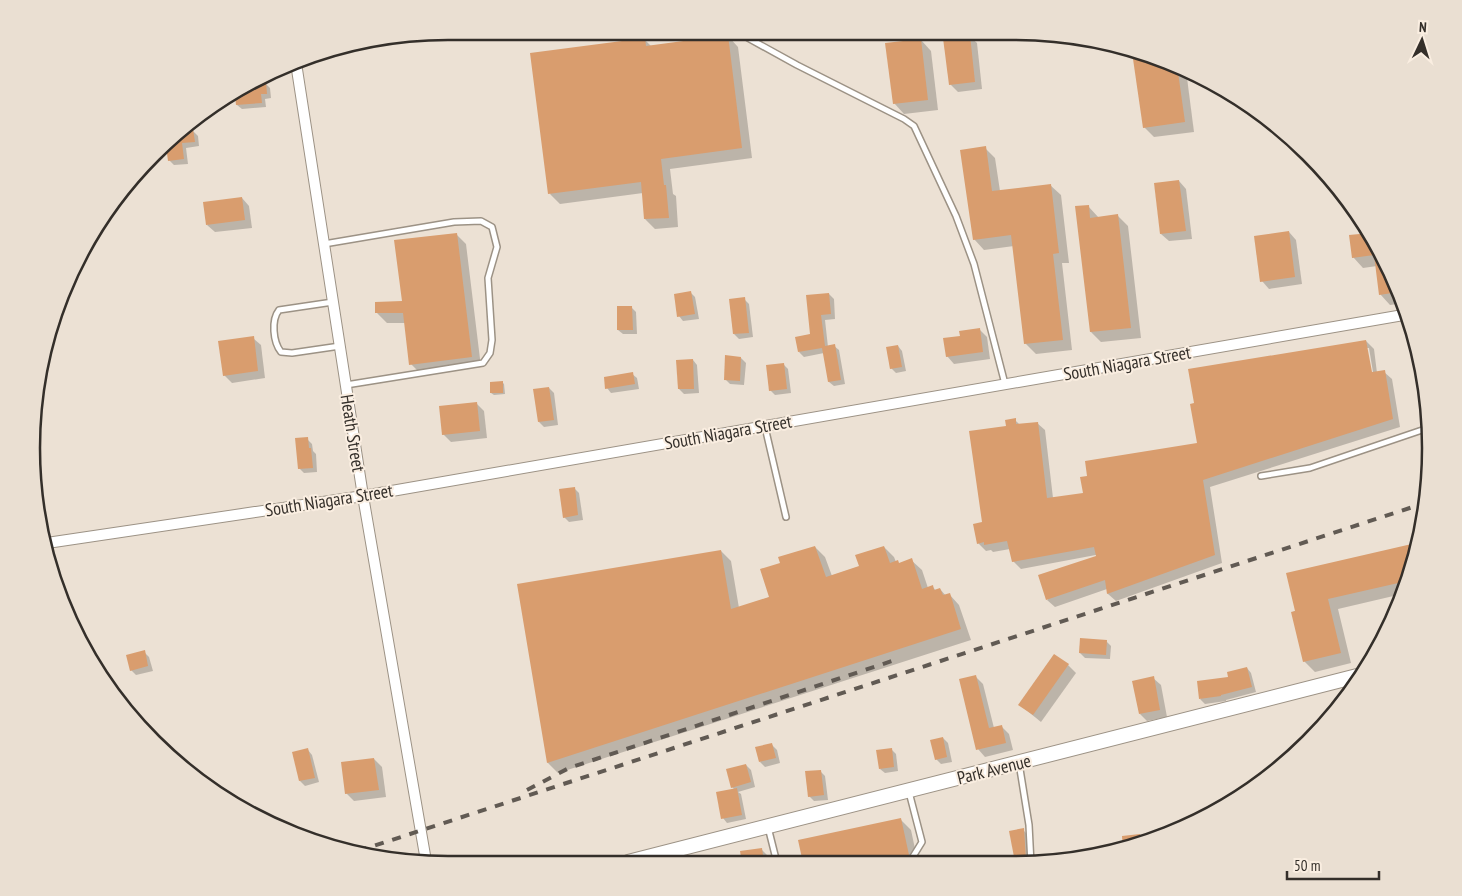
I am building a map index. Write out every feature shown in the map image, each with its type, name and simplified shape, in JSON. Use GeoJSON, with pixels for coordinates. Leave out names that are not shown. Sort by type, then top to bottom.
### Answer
{"type":"FeatureCollection","features":[{"type":"Feature","properties":{"kind":"main road","name":"Park Avenue"},"geometry":{"type":"LineString","coordinates":[[651,856],[1351,678]]}},
{"type":"Feature","properties":{"kind":"street","name":"Heath Street"},"geometry":{"type":"LineString","coordinates":[[297,69],[362,496],[425,855]]}},
{"type":"Feature","properties":{"kind":"street","name":"South Niagara Street"},"geometry":{"type":"LineString","coordinates":[[51,542],[362,496],[1400,316]]}},
{"type":"Feature","properties":{"kind":"lane"},"geometry":{"type":"LineString","coordinates":[[752,40],[904,119],[914,126],[956,216],[974,264],[1005,384]]}},
{"type":"Feature","properties":{"kind":"lane"},"geometry":{"type":"LineString","coordinates":[[324,244],[454,222],[481,221],[492,227],[497,247],[488,278],[492,340],[490,353],[483,363],[346,385]]}},
{"type":"Feature","properties":{"kind":"lane"},"geometry":{"type":"LineString","coordinates":[[333,302],[279,310],[275,315],[273,324],[277,347],[281,352],[292,353],[340,346]]}},
{"type":"Feature","properties":{"kind":"lane"},"geometry":{"type":"LineString","coordinates":[[765,426],[786,517]]}},
{"type":"Feature","properties":{"kind":"lane"},"geometry":{"type":"LineString","coordinates":[[1262,476],[1310,468],[1421,430]]}},
{"type":"Feature","properties":{"kind":"lane"},"geometry":{"type":"LineString","coordinates":[[1019,763],[1029,825],[1031,855]]}},
{"type":"Feature","properties":{"kind":"lane"},"geometry":{"type":"LineString","coordinates":[[909,790],[922,842],[913,856]]}},
{"type":"Feature","properties":{"kind":"lane"},"geometry":{"type":"LineString","coordinates":[[768,826],[776,856]]}},
{"type":"Feature","properties":{"kind":"building"},"geometry":{"type":"Polygon","coordinates":[[[630,40],[645,40],[646,46],[691,40],[729,40],[742,148],[661,159],[669,218],[644,219],[641,182],[548,194],[530,53],[630,40]]]}},
{"type":"Feature","properties":{"kind":"building"},"geometry":{"type":"Polygon","coordinates":[[[921,40],[928,100],[893,104],[885,43],[921,40]]]}},
{"type":"Feature","properties":{"kind":"building"},"geometry":{"type":"Polygon","coordinates":[[[943,40],[971,40],[975,82],[949,85],[943,40]]]}},
{"type":"Feature","properties":{"kind":"building"},"geometry":{"type":"Polygon","coordinates":[[[1133,58],[1178,75],[1185,122],[1143,128],[1133,58]]]}},
{"type":"Feature","properties":{"kind":"building"},"geometry":{"type":"Polygon","coordinates":[[[266,83],[267,94],[261,94],[262,103],[236,105],[235,100],[266,83]]]}},
{"type":"Feature","properties":{"kind":"building"},"geometry":{"type":"Polygon","coordinates":[[[193,130],[195,142],[182,143],[184,159],[168,161],[167,153],[193,130]]]}},
{"type":"Feature","properties":{"kind":"building"},"geometry":{"type":"Polygon","coordinates":[[[986,146],[992,191],[1051,184],[1059,253],[1053,254],[1063,340],[1024,344],[1011,235],[973,240],[960,150],[986,146]]]}},
{"type":"Feature","properties":{"kind":"building"},"geometry":{"type":"Polygon","coordinates":[[[1179,180],[1186,231],[1160,234],[1154,183],[1179,180]]]}},
{"type":"Feature","properties":{"kind":"building"},"geometry":{"type":"Polygon","coordinates":[[[242,197],[245,220],[206,225],[203,202],[242,197]]]}},
{"type":"Feature","properties":{"kind":"building"},"geometry":{"type":"Polygon","coordinates":[[[1089,205],[1090,218],[1118,214],[1131,328],[1090,332],[1075,206],[1089,205]]]}},
{"type":"Feature","properties":{"kind":"building"},"geometry":{"type":"Polygon","coordinates":[[[1289,231],[1295,277],[1260,282],[1254,236],[1289,231]]]}},
{"type":"Feature","properties":{"kind":"building"},"geometry":{"type":"Polygon","coordinates":[[[457,233],[472,357],[409,365],[403,313],[375,313],[375,302],[402,301],[394,240],[457,233]]]}},
{"type":"Feature","properties":{"kind":"building"},"geometry":{"type":"Polygon","coordinates":[[[1361,234],[1373,255],[1352,258],[1349,235],[1361,234]]]}},
{"type":"Feature","properties":{"kind":"building"},"geometry":{"type":"Polygon","coordinates":[[[1374,258],[1391,293],[1379,295],[1374,258]]]}},
{"type":"Feature","properties":{"kind":"building"},"geometry":{"type":"Polygon","coordinates":[[[691,291],[695,314],[677,317],[674,294],[691,291]]]}},
{"type":"Feature","properties":{"kind":"building"},"geometry":{"type":"Polygon","coordinates":[[[829,293],[831,314],[821,315],[825,346],[835,344],[841,380],[828,382],[822,348],[798,352],[795,337],[810,334],[806,295],[829,293]]]}},
{"type":"Feature","properties":{"kind":"building"},"geometry":{"type":"Polygon","coordinates":[[[745,297],[749,333],[733,334],[729,299],[745,297]]]}},
{"type":"Feature","properties":{"kind":"building"},"geometry":{"type":"Polygon","coordinates":[[[617,306],[632,306],[633,330],[617,330],[617,306]]]}},
{"type":"Feature","properties":{"kind":"building"},"geometry":{"type":"Polygon","coordinates":[[[980,328],[983,352],[946,357],[943,338],[960,336],[959,331],[980,328]]]}},
{"type":"Feature","properties":{"kind":"building"},"geometry":{"type":"Polygon","coordinates":[[[254,336],[258,371],[223,376],[218,341],[254,336]]]}},
{"type":"Feature","properties":{"kind":"building"},"geometry":{"type":"Polygon","coordinates":[[[1366,340],[1372,372],[1385,370],[1393,419],[1203,480],[1215,555],[1107,594],[1105,580],[1046,600],[1038,575],[1096,556],[1094,547],[1012,562],[1007,541],[984,545],[984,542],[977,544],[973,524],[982,522],[969,431],[1006,426],[1005,420],[1016,418],[1016,424],[1038,422],[1047,498],[1083,493],[1080,477],[1087,476],[1085,461],[1197,443],[1190,404],[1194,403],[1188,369],[1366,340]]]}},
{"type":"Feature","properties":{"kind":"building"},"geometry":{"type":"Polygon","coordinates":[[[898,345],[902,367],[890,369],[886,347],[898,345]]]}},
{"type":"Feature","properties":{"kind":"building"},"geometry":{"type":"Polygon","coordinates":[[[725,355],[741,357],[740,381],[724,380],[725,355]]]}},
{"type":"Feature","properties":{"kind":"building"},"geometry":{"type":"Polygon","coordinates":[[[693,359],[694,389],[678,389],[676,360],[693,359]]]}},
{"type":"Feature","properties":{"kind":"building"},"geometry":{"type":"Polygon","coordinates":[[[784,363],[787,389],[769,391],[766,365],[784,363]]]}},
{"type":"Feature","properties":{"kind":"building"},"geometry":{"type":"Polygon","coordinates":[[[633,372],[635,384],[605,389],[604,377],[633,372]]]}},
{"type":"Feature","properties":{"kind":"building"},"geometry":{"type":"Polygon","coordinates":[[[503,381],[503,393],[490,393],[490,382],[503,381]]]}},
{"type":"Feature","properties":{"kind":"building"},"geometry":{"type":"Polygon","coordinates":[[[549,387],[554,420],[538,422],[533,389],[549,387]]]}},
{"type":"Feature","properties":{"kind":"building"},"geometry":{"type":"Polygon","coordinates":[[[477,402],[480,431],[442,435],[439,406],[477,402]]]}},
{"type":"Feature","properties":{"kind":"building"},"geometry":{"type":"Polygon","coordinates":[[[308,437],[313,468],[298,469],[295,438],[308,437]]]}},
{"type":"Feature","properties":{"kind":"building"},"geometry":{"type":"Polygon","coordinates":[[[575,487],[578,515],[563,518],[559,489],[575,487]]]}},
{"type":"Feature","properties":{"kind":"building"},"geometry":{"type":"Polygon","coordinates":[[[1410,544],[1399,583],[1328,599],[1341,653],[1303,662],[1291,612],[1295,611],[1286,573],[1410,544]]]}},
{"type":"Feature","properties":{"kind":"building"},"geometry":{"type":"Polygon","coordinates":[[[815,546],[826,577],[859,566],[855,555],[884,546],[890,563],[898,560],[899,563],[912,558],[922,589],[933,585],[934,590],[940,588],[943,595],[950,593],[961,629],[547,763],[517,584],[721,550],[731,609],[769,597],[760,569],[780,563],[778,557],[815,546]]]}},
{"type":"Feature","properties":{"kind":"building"},"geometry":{"type":"Polygon","coordinates":[[[1080,638],[1107,640],[1106,655],[1079,653],[1080,638]]]}},
{"type":"Feature","properties":{"kind":"building"},"geometry":{"type":"Polygon","coordinates":[[[145,650],[148,666],[130,671],[126,655],[145,650]]]}},
{"type":"Feature","properties":{"kind":"building"},"geometry":{"type":"Polygon","coordinates":[[[1054,654],[1069,664],[1033,715],[1018,705],[1054,654]]]}},
{"type":"Feature","properties":{"kind":"building"},"geometry":{"type":"Polygon","coordinates":[[[1247,667],[1252,687],[1221,696],[1199,699],[1197,681],[1228,677],[1227,672],[1247,667]]]}},
{"type":"Feature","properties":{"kind":"building"},"geometry":{"type":"Polygon","coordinates":[[[976,675],[989,728],[1002,725],[1006,743],[976,750],[959,679],[976,675]]]}},
{"type":"Feature","properties":{"kind":"building"},"geometry":{"type":"Polygon","coordinates":[[[1154,676],[1160,710],[1139,714],[1132,681],[1154,676]]]}},
{"type":"Feature","properties":{"kind":"building"},"geometry":{"type":"Polygon","coordinates":[[[943,737],[947,757],[935,760],[930,740],[943,737]]]}},
{"type":"Feature","properties":{"kind":"building"},"geometry":{"type":"Polygon","coordinates":[[[772,743],[776,758],[759,762],[755,747],[772,743]]]}},
{"type":"Feature","properties":{"kind":"building"},"geometry":{"type":"Polygon","coordinates":[[[308,748],[315,778],[299,781],[292,752],[308,748]]]}},
{"type":"Feature","properties":{"kind":"building"},"geometry":{"type":"Polygon","coordinates":[[[892,748],[894,767],[879,769],[876,750],[892,748]]]}},
{"type":"Feature","properties":{"kind":"building"},"geometry":{"type":"Polygon","coordinates":[[[374,758],[379,790],[345,794],[341,762],[374,758]]]}},
{"type":"Feature","properties":{"kind":"building"},"geometry":{"type":"Polygon","coordinates":[[[746,764],[751,782],[731,788],[726,769],[746,764]]]}},
{"type":"Feature","properties":{"kind":"building"},"geometry":{"type":"Polygon","coordinates":[[[821,770],[824,795],[808,797],[805,771],[821,770]]]}},
{"type":"Feature","properties":{"kind":"building"},"geometry":{"type":"Polygon","coordinates":[[[737,788],[742,815],[721,819],[716,792],[737,788]]]}},
{"type":"Feature","properties":{"kind":"building"},"geometry":{"type":"Polygon","coordinates":[[[901,818],[909,855],[801,856],[798,840],[901,818]]]}},
{"type":"Feature","properties":{"kind":"building"},"geometry":{"type":"Polygon","coordinates":[[[1024,828],[1026,856],[1014,856],[1009,831],[1024,828]]]}},
{"type":"Feature","properties":{"kind":"building"},"geometry":{"type":"Polygon","coordinates":[[[1140,834],[1140,836],[1122,841],[1122,836],[1140,834]]]}},
{"type":"Feature","properties":{"kind":"building"},"geometry":{"type":"Polygon","coordinates":[[[762,848],[763,856],[741,856],[740,851],[762,848]]]}},
{"type":"Feature","properties":{"kind":"railway"},"geometry":{"type":"LineString","coordinates":[[368,848],[1418,505]]}},
{"type":"Feature","properties":{"kind":"railway"},"geometry":{"type":"LineString","coordinates":[[527,790],[569,768],[895,660]]}}]}
